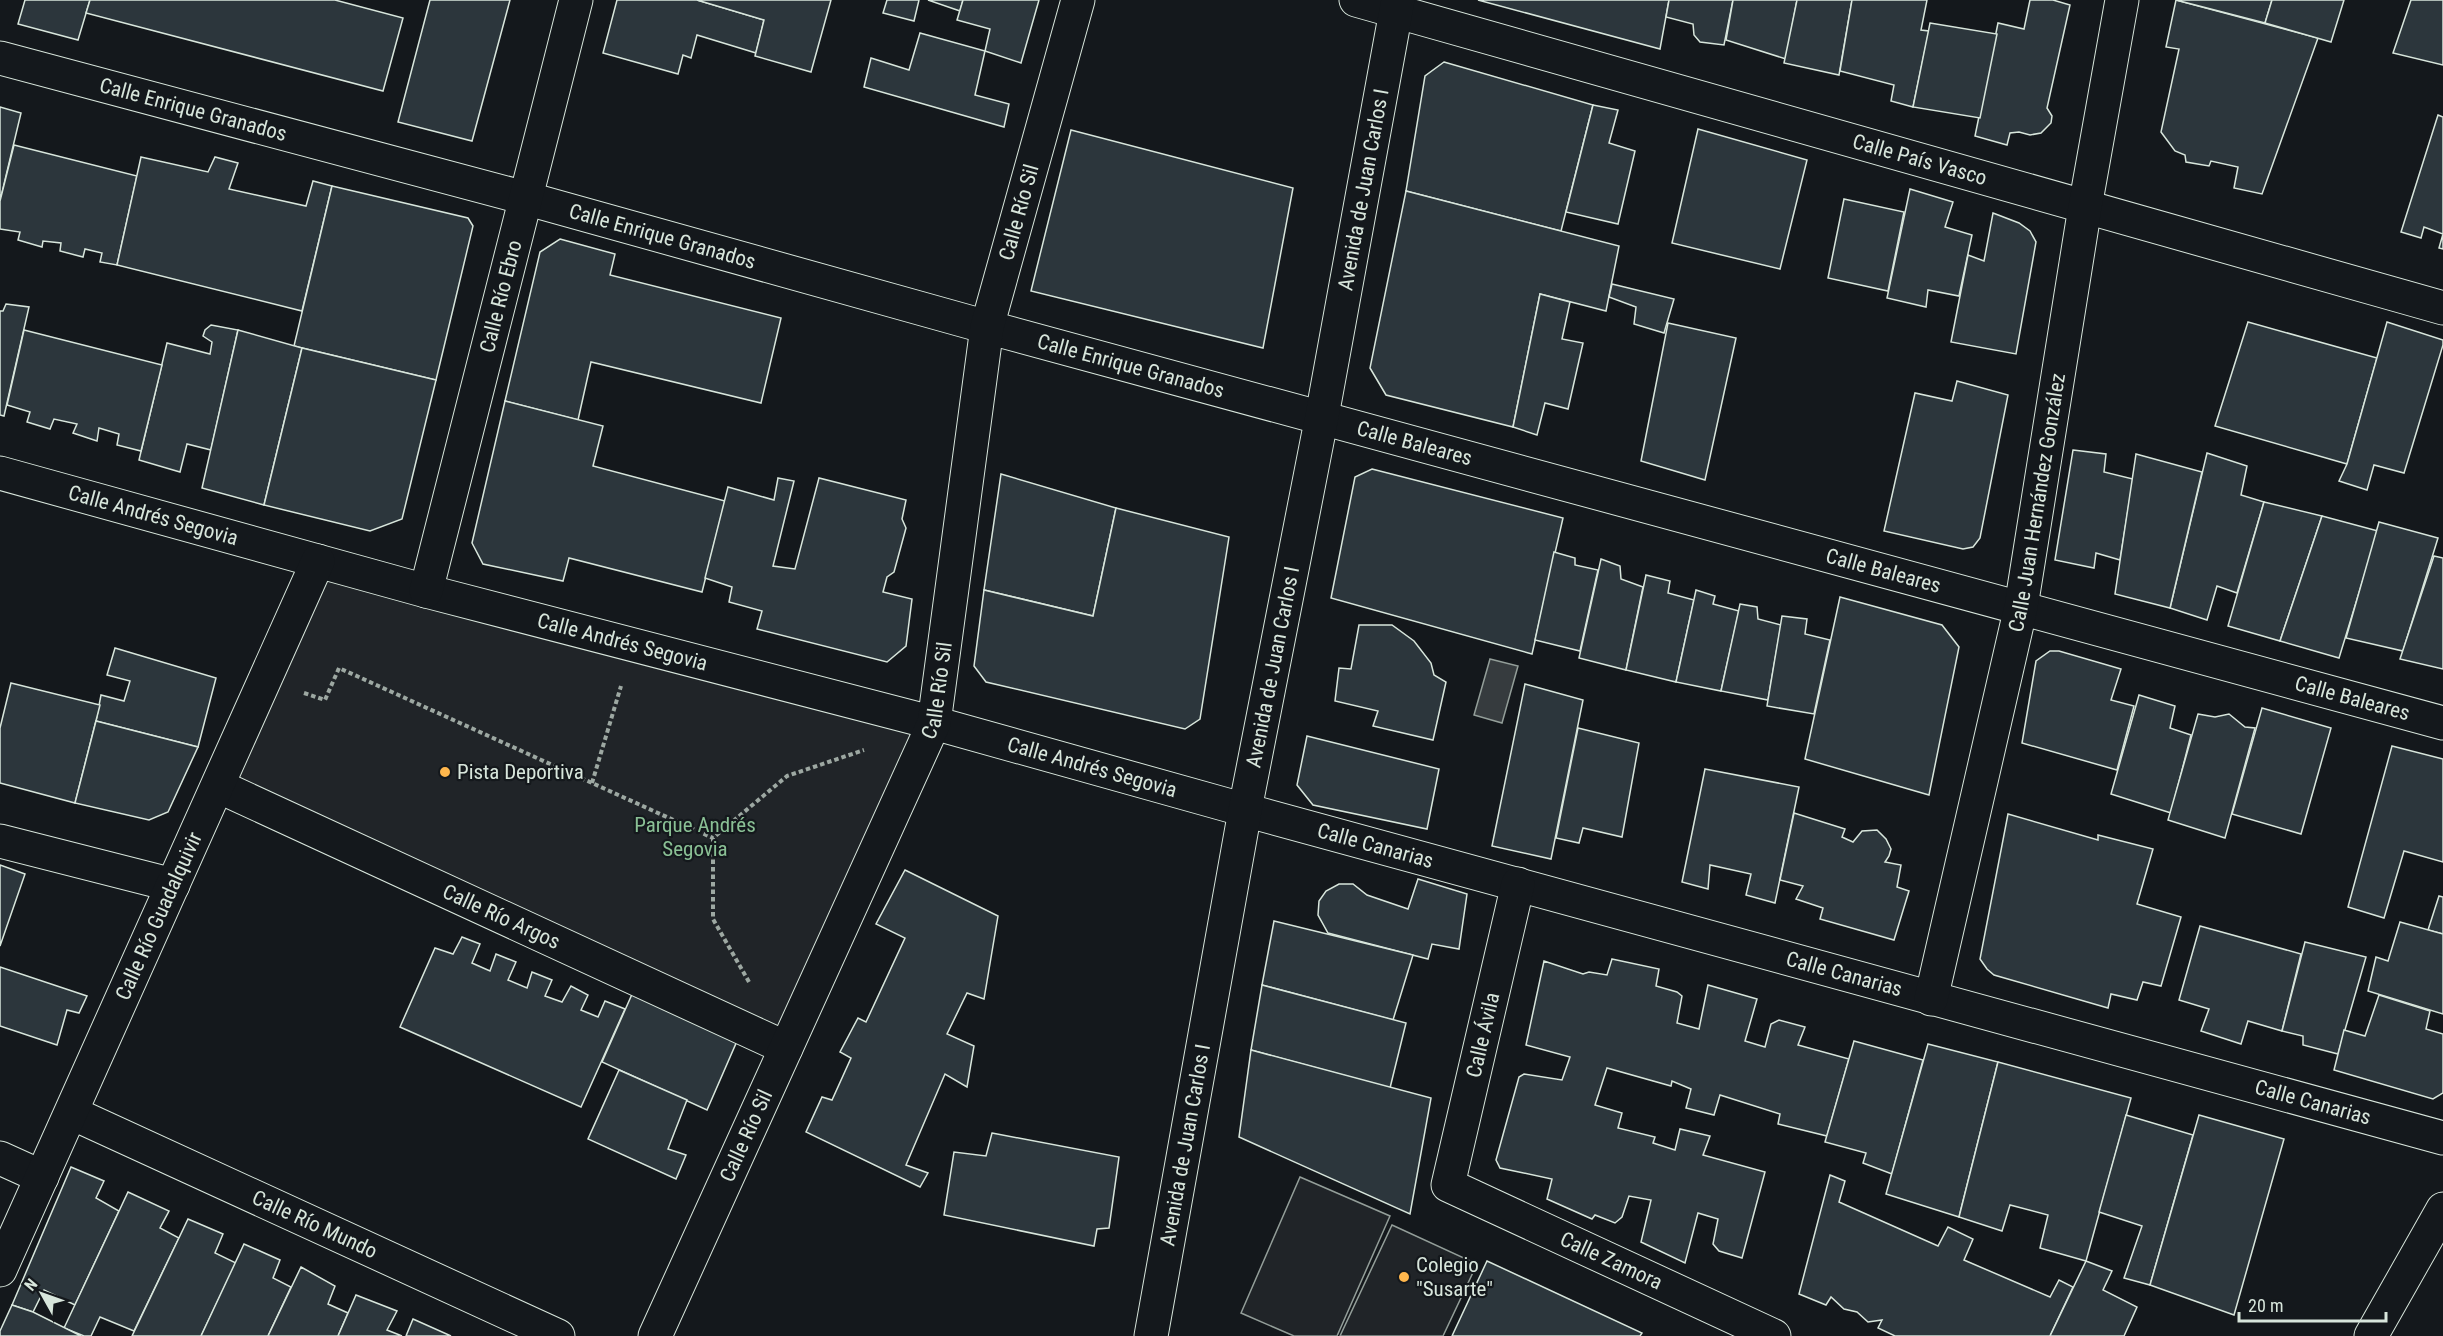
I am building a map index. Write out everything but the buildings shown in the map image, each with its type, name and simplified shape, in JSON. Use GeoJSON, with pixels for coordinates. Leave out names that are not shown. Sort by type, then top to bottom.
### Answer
{"type":"FeatureCollection","features":[{"type":"Feature","properties":{"kind":"street","name":"Calle Río Ebro"},"geometry":{"type":"LineString","coordinates":[[426,591],[576,0]]}},
{"type":"Feature","properties":{"kind":"street","name":"Calle Río Sil"},"geometry":{"type":"LineString","coordinates":[[655,1336],[934,723],[987,327],[1078,0]]}},
{"type":"Feature","properties":{"kind":"street","name":"Calle País Vasco"},"geometry":{"type":"LineString","coordinates":[[1356,0],[1398,6],[2085,207],[2443,308]]}},
{"type":"Feature","properties":{"kind":"street","name":"Calle Juan Hernández González"},"geometry":{"type":"LineString","coordinates":[[1931,999],[2021,607],[2085,207],[2122,0]]}},
{"type":"Feature","properties":{"kind":"street","name":"Avenida de Juan Carlos I"},"geometry":{"type":"LineString","coordinates":[[1151,1336],[1245,810],[1322,416],[1398,6]]}},
{"type":"Feature","properties":{"kind":"street","name":"Calle Enrique Granados"},"geometry":{"type":"LineString","coordinates":[[0,58],[525,198],[987,327],[1322,416]]}},
{"type":"Feature","properties":{"kind":"street","name":"Calle Baleares"},"geometry":{"type":"LineString","coordinates":[[1322,416],[2443,723]]}},
{"type":"Feature","properties":{"kind":"street","name":"Calle Andrés Segovia"},"geometry":{"type":"LineString","coordinates":[[0,473],[426,591],[934,723],[1245,810]]}},
{"type":"Feature","properties":{"kind":"street","name":"Calle Río Guadalquivir"},"geometry":{"type":"LineString","coordinates":[[0,1270],[318,561]]}},
{"type":"Feature","properties":{"kind":"street","name":"Calle Río Argos"},"geometry":{"type":"LineString","coordinates":[[218,786],[786,1048]]}},
{"type":"Feature","properties":{"kind":"street","name":"Calle Canarias"},"geometry":{"type":"LineString","coordinates":[[1245,810],[2443,1138]]}},
{"type":"Feature","properties":{"kind":"street"},"geometry":{"type":"LineString","coordinates":[[0,841],[173,885]]}},
{"type":"Feature","properties":{"kind":"street","name":"Calle Ávila"},"geometry":{"type":"LineString","coordinates":[[1448,1185],[1518,884]]}},
{"type":"Feature","properties":{"kind":"street","name":"Calle Río Mundo"},"geometry":{"type":"LineString","coordinates":[[72,1113],[558,1336]]}},
{"type":"Feature","properties":{"kind":"street"},"geometry":{"type":"LineString","coordinates":[[0,1158],[42,1177]]}},
{"type":"Feature","properties":{"kind":"street","name":"Calle Zamora"},"geometry":{"type":"LineString","coordinates":[[1448,1185],[1774,1336]]}},
{"type":"Feature","properties":{"kind":"street"},"geometry":{"type":"LineString","coordinates":[[2371,1336],[2443,1209]]}},
{"type":"Feature","properties":{"kind":"path"},"geometry":{"type":"LineString","coordinates":[[592,783],[633,644]]}},
{"type":"Feature","properties":{"kind":"path"},"geometry":{"type":"LineString","coordinates":[[265,679],[325,700],[339,668],[713,838]]}},
{"type":"Feature","properties":{"kind":"path"},"geometry":{"type":"LineString","coordinates":[[751,987],[712,919],[713,838],[787,776],[870,748]]}},
{"type":"Feature","properties":{"kind":"green space","name":"Parque Andrés Segovia"},"geometry":{"type":"Polygon","coordinates":[[[318,561],[934,723],[786,1048],[218,786],[318,561]]]}},
{"type":"Feature","properties":{"kind":"green space"},"geometry":{"type":"Polygon","coordinates":[[[1300,1177],[1390,1216],[1337,1336],[1294,1336],[1241,1313],[1300,1177]]]}},
{"type":"Feature","properties":{"kind":"green space"},"geometry":{"type":"Polygon","coordinates":[[[1392,1225],[1477,1264],[1443,1336],[1340,1336],[1392,1225]]]}},
{"type":"Feature","properties":{"kind":"shaded area"},"geometry":{"type":"Polygon","coordinates":[[[1490,659],[1518,666],[1502,723],[1474,715],[1490,659]]]}},
{"type":"Feature","properties":{"kind":"place","name":"Pista Deportiva"},"geometry":{"type":"Point","coordinates":[445,772]}},
{"type":"Feature","properties":{"kind":"place","name":"Colegio \"Susarte\""},"geometry":{"type":"Point","coordinates":[1404,1277]}}]}
